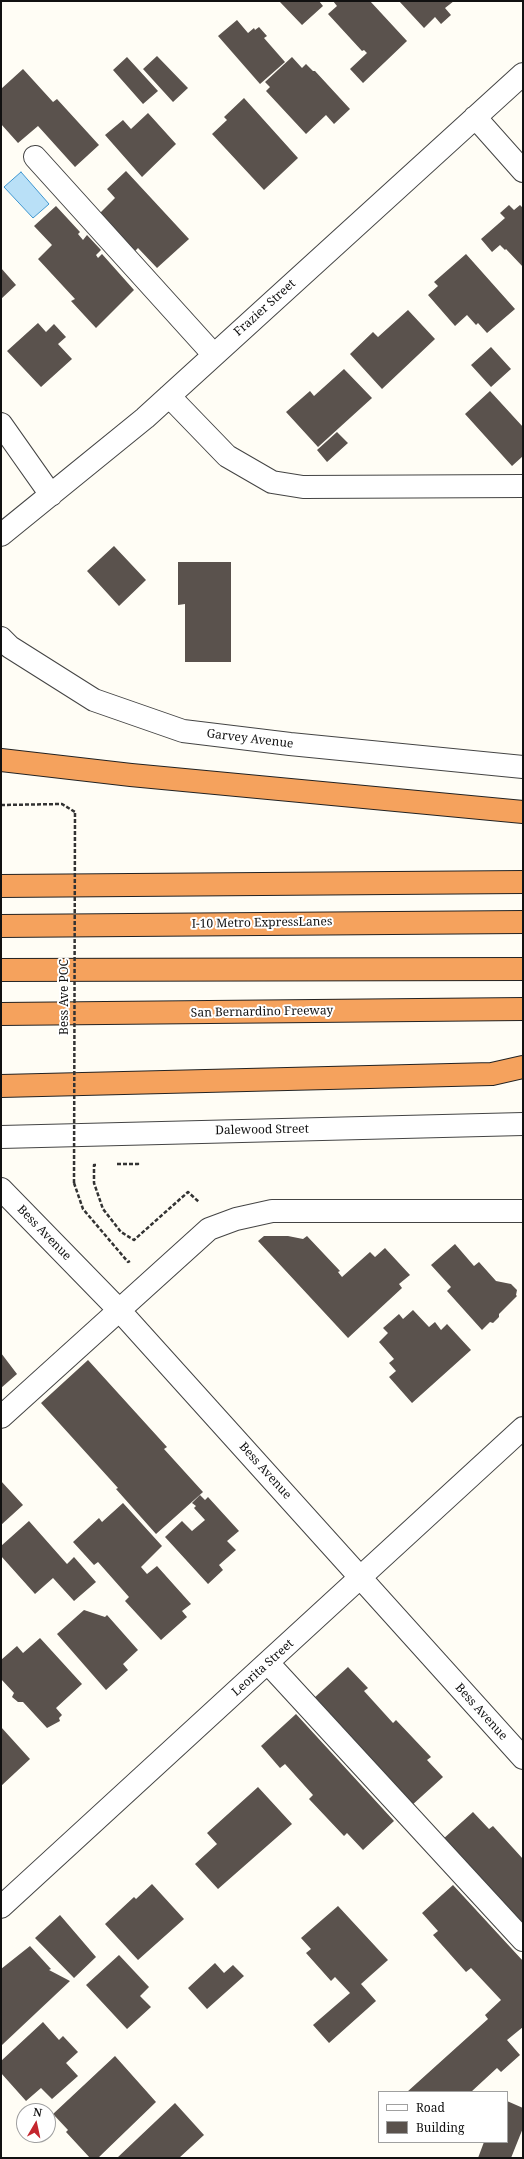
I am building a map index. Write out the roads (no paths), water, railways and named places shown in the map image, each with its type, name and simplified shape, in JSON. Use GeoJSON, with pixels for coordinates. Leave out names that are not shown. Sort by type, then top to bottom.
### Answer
{"type":"FeatureCollection","features":[{"type":"Feature","properties":{"kind":"highway"},"geometry":{"type":"LineString","coordinates":[[1,760],[139,776],[523,812]]}},
{"type":"Feature","properties":{"kind":"highway"},"geometry":{"type":"LineString","coordinates":[[1,886],[523,882]]}},
{"type":"Feature","properties":{"kind":"highway","name":"I-10 Metro ExpressLanes"},"geometry":{"type":"LineString","coordinates":[[1,926],[523,922]]}},
{"type":"Feature","properties":{"kind":"highway"},"geometry":{"type":"LineString","coordinates":[[1,970],[523,969]]}},
{"type":"Feature","properties":{"kind":"highway","name":"San Bernardino Freeway"},"geometry":{"type":"LineString","coordinates":[[1,1014],[523,1009]]}},
{"type":"Feature","properties":{"kind":"highway"},"geometry":{"type":"LineString","coordinates":[[1,1086],[492,1074],[523,1067]]}},
{"type":"Feature","properties":{"kind":"street","name":"Frazier Street"},"geometry":{"type":"LineString","coordinates":[[1,535],[169,396],[523,74]]}},
{"type":"Feature","properties":{"kind":"street"},"geometry":{"type":"LineString","coordinates":[[475,117],[523,171]]}},
{"type":"Feature","properties":{"kind":"street"},"geometry":{"type":"LineString","coordinates":[[35,157],[214,355]]}},
{"type":"Feature","properties":{"kind":"street"},"geometry":{"type":"LineString","coordinates":[[169,396],[227,456],[272,482],[303,487],[523,486]]}},
{"type":"Feature","properties":{"kind":"street"},"geometry":{"type":"LineString","coordinates":[[1,424],[51,495]]}},
{"type":"Feature","properties":{"kind":"street","name":"Garvey Avenue"},"geometry":{"type":"LineString","coordinates":[[1,638],[10,647],[94,700],[183,731],[290,744],[523,767]]}},
{"type":"Feature","properties":{"kind":"street","name":"Dalewood Street"},"geometry":{"type":"LineString","coordinates":[[1,1137],[523,1124]]}},
{"type":"Feature","properties":{"kind":"street","name":"Bess Avenue"},"geometry":{"type":"LineString","coordinates":[[1,1189],[120,1310],[523,1758]]}},
{"type":"Feature","properties":{"kind":"street"},"geometry":{"type":"LineString","coordinates":[[1,1418],[209,1229],[236,1220],[272,1211],[523,1211]]}},
{"type":"Feature","properties":{"kind":"street","name":"Leorita Street"},"geometry":{"type":"LineString","coordinates":[[1,1907],[523,1428]]}},
{"type":"Feature","properties":{"kind":"street"},"geometry":{"type":"LineString","coordinates":[[268,1663],[523,1940]]}},
{"type":"Feature","properties":{"kind":"water"},"geometry":{"type":"Polygon","coordinates":[[[21,172],[49,204],[33,218],[4,187],[21,172]]]}}]}
